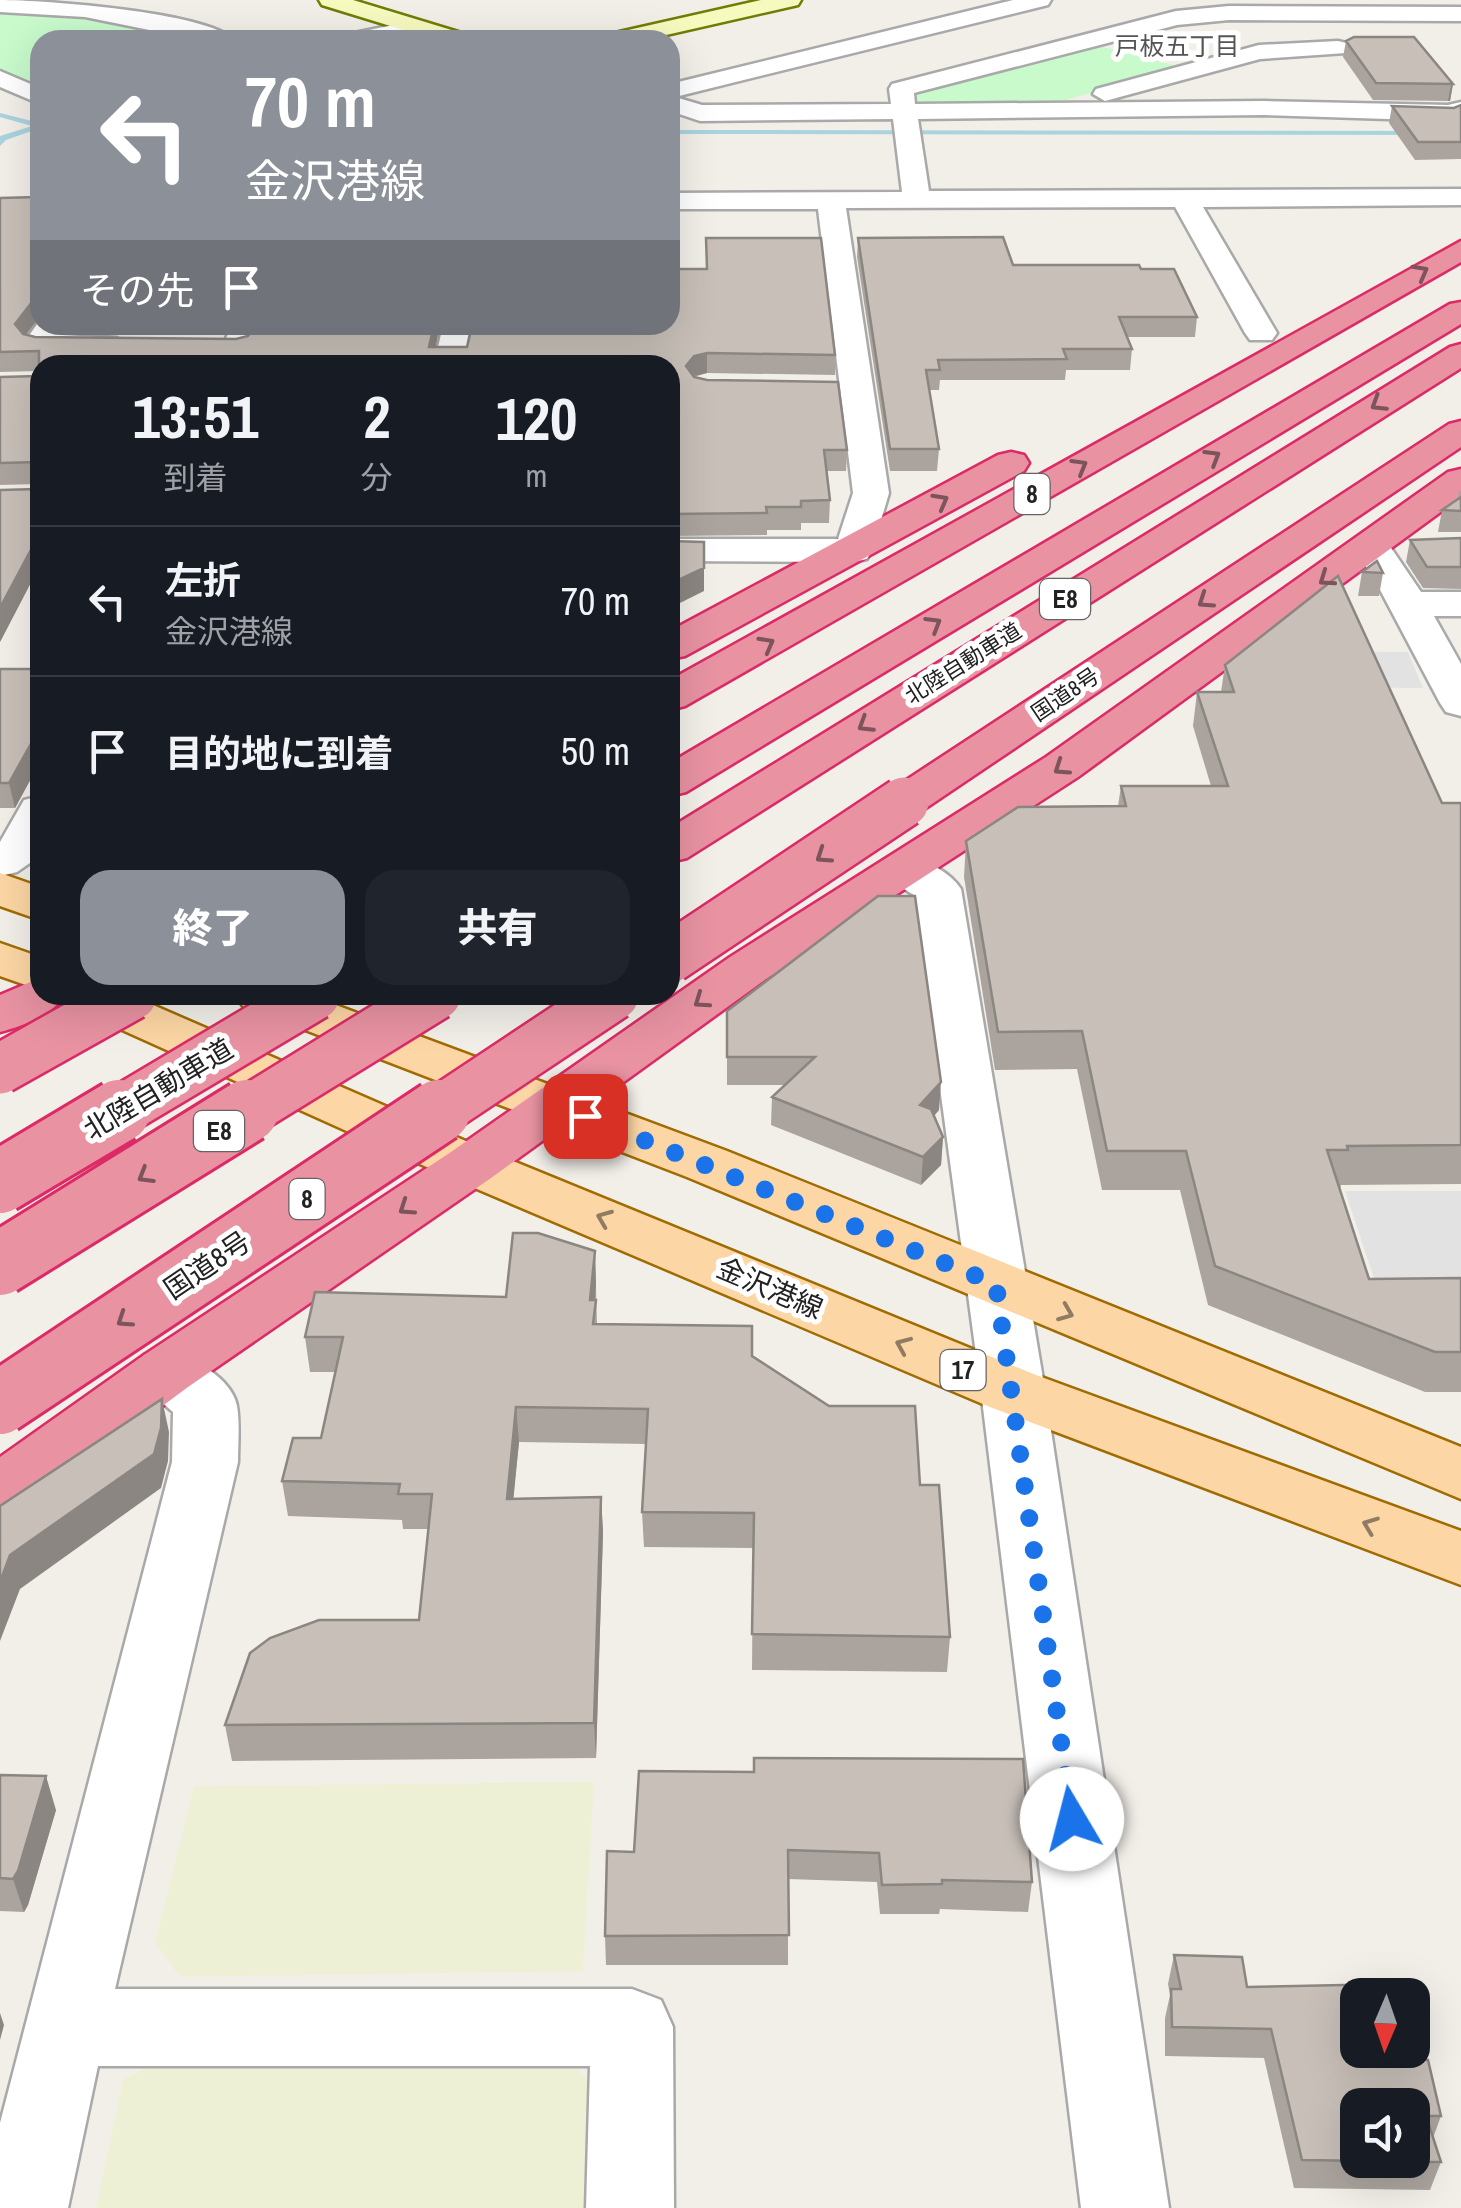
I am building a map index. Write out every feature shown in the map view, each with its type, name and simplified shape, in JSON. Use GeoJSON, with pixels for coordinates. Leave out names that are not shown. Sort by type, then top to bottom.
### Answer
{"type":"FeatureCollection","features":[{"type":"Feature","properties":{"kind":"highway","name":"8"},"geometry":{"type":"LineString","coordinates":[[680,692],[1461,250]]}},
{"type":"Feature","properties":{"kind":"highway"},"geometry":{"type":"LineString","coordinates":[[1185,367],[1303,316],[1381,295]]}},
{"type":"Feature","properties":{"kind":"highway","name":"北陸自動車道"},"geometry":{"type":"LineString","coordinates":[[680,776],[1461,311]]}},
{"type":"Feature","properties":{"kind":"highway","name":"北陸自動車道"},"geometry":{"type":"LineString","coordinates":[[680,842],[1461,354]]}},
{"type":"Feature","properties":{"kind":"highway","name":"国道8号"},"geometry":{"type":"LineString","coordinates":[[680,951],[1461,431]]}},
{"type":"Feature","properties":{"kind":"highway"},"geometry":{"type":"LineString","coordinates":[[680,642],[1033,451]]}},
{"type":"Feature","properties":{"kind":"highway"},"geometry":{"type":"LineString","coordinates":[[0,1491],[166,1371],[470,1165],[748,968],[1062,768],[1461,480]]}},
{"type":"Feature","properties":{"kind":"highway"},"geometry":{"type":"LineString","coordinates":[[0,1016],[30,1000]]}},
{"type":"Feature","properties":{"kind":"highway"},"geometry":{"type":"LineString","coordinates":[[0,1069],[114,1005]]}},
{"type":"Feature","properties":{"kind":"highway","name":"北陸自動車道"},"geometry":{"type":"LineString","coordinates":[[0,1182],[298,1005]]}},
{"type":"Feature","properties":{"kind":"highway","name":"E8"},"geometry":{"type":"LineString","coordinates":[[0,1264],[420,1005]]}},
{"type":"Feature","properties":{"kind":"highway","name":"国道8号"},"geometry":{"type":"LineString","coordinates":[[0,1403],[599,1005]]}},
{"type":"Feature","properties":{"kind":"main road"},"geometry":{"type":"LineString","coordinates":[[0,888],[30,901]]}},
{"type":"Feature","properties":{"kind":"main road"},"geometry":{"type":"LineString","coordinates":[[0,958],[30,971]]}},
{"type":"Feature","properties":{"kind":"main road","name":"金沢港線"},"geometry":{"type":"LineString","coordinates":[[110,1005],[470,1165],[1014,1392],[1461,1559]]}},
{"type":"Feature","properties":{"kind":"main road"},"geometry":{"type":"LineString","coordinates":[[288,1005],[554,1104],[1461,1474]]}},
{"type":"Feature","properties":{"kind":"street"},"geometry":{"type":"LineString","coordinates":[[330,0],[429,30]]}},
{"type":"Feature","properties":{"kind":"street"},"geometry":{"type":"LineString","coordinates":[[658,30],[790,0]]}},
{"type":"Feature","properties":{"kind":"street"},"geometry":{"type":"LineString","coordinates":[[680,89],[1040,0]]}},
{"type":"Feature","properties":{"kind":"street"},"geometry":{"type":"LineString","coordinates":[[0,5],[107,11],[190,30]]}},
{"type":"Feature","properties":{"kind":"street"},"geometry":{"type":"LineString","coordinates":[[918,200],[901,89],[1176,18],[1294,6],[1461,14]]}},
{"type":"Feature","properties":{"kind":"street"},"geometry":{"type":"LineString","coordinates":[[1294,6],[1329,66]]}},
{"type":"Feature","properties":{"kind":"street"},"geometry":{"type":"LineString","coordinates":[[399,30],[417,26]]}},
{"type":"Feature","properties":{"kind":"street"},"geometry":{"type":"LineString","coordinates":[[1264,108],[1364,48]]}},
{"type":"Feature","properties":{"kind":"street"},"geometry":{"type":"LineString","coordinates":[[1046,113],[1204,64],[1259,52],[1329,66]]}},
{"type":"Feature","properties":{"kind":"street"},"geometry":{"type":"LineString","coordinates":[[0,78],[30,92]]}},
{"type":"Feature","properties":{"kind":"street"},"geometry":{"type":"LineString","coordinates":[[680,106],[700,113],[904,123],[1046,113],[1264,108],[1451,113],[1461,109]]}},
{"type":"Feature","properties":{"kind":"street"},"geometry":{"type":"LineString","coordinates":[[680,201],[1461,197]]}},
{"type":"Feature","properties":{"kind":"street"},"geometry":{"type":"LineString","coordinates":[[1185,200],[1260,333]]}},
{"type":"Feature","properties":{"kind":"street"},"geometry":{"type":"LineString","coordinates":[[680,550],[853,551],[870,493],[830,201]]}},
{"type":"Feature","properties":{"kind":"street"},"geometry":{"type":"LineString","coordinates":[[45,335],[38,344],[130,345]]}},
{"type":"Feature","properties":{"kind":"street"},"geometry":{"type":"LineString","coordinates":[[202,346],[239,345]]}},
{"type":"Feature","properties":{"kind":"street"},"geometry":{"type":"LineString","coordinates":[[817,388],[854,389]]}},
{"type":"Feature","properties":{"kind":"street"},"geometry":{"type":"LineString","coordinates":[[1372,547],[1431,546]]}},
{"type":"Feature","properties":{"kind":"street"},"geometry":{"type":"LineString","coordinates":[[1372,547],[1408,604],[1461,704]]}},
{"type":"Feature","properties":{"kind":"street"},"geometry":{"type":"LineString","coordinates":[[1408,604],[1461,604]]}},
{"type":"Feature","properties":{"kind":"street"},"geometry":{"type":"LineString","coordinates":[[0,862],[21,849],[30,831]]}},
{"type":"Feature","properties":{"kind":"street"},"geometry":{"type":"LineString","coordinates":[[906,870],[937,888],[1014,1392],[1125,2208]]}},
{"type":"Feature","properties":{"kind":"street"},"geometry":{"type":"LineString","coordinates":[[680,935],[748,968]]}},
{"type":"Feature","properties":{"kind":"street"},"geometry":{"type":"LineString","coordinates":[[24,2208],[64,2028],[205,1462],[206,1404],[166,1371]]}},
{"type":"Feature","properties":{"kind":"street"},"geometry":{"type":"LineString","coordinates":[[64,2028],[632,2027],[630,2208]]}},
{"type":"Feature","properties":{"kind":"green space"},"geometry":{"type":"Polygon","coordinates":[[[0,7],[61,10],[158,30],[30,30],[30,87],[0,75],[0,7]]]}},
{"type":"Feature","properties":{"kind":"green space"},"geometry":{"type":"Polygon","coordinates":[[[1091,44],[1181,67],[1031,110],[917,107],[913,92],[1091,44]]]}},
{"type":"Feature","properties":{"kind":"green space"},"geometry":{"type":"Polygon","coordinates":[[[594,1782],[583,1971],[180,1977],[155,1943],[194,1786],[594,1782]]]}},
{"type":"Feature","properties":{"kind":"green space"},"geometry":{"type":"Polygon","coordinates":[[[166,2057],[567,2057],[596,2090],[591,2208],[96,2208],[123,2080],[166,2057]]]}},
{"type":"Feature","properties":{"kind":"shaded area"},"geometry":{"type":"Polygon","coordinates":[[[1278,651],[1408,652],[1423,688],[1232,686],[1278,651]]]}},
{"type":"Feature","properties":{"kind":"shaded area"},"geometry":{"type":"Polygon","coordinates":[[[1345,1191],[1461,1191],[1461,1305],[1383,1305],[1345,1191]]]}},
{"type":"Feature","properties":{"kind":"building"},"geometry":{"type":"Polygon","coordinates":[[[1354,37],[1414,37],[1453,84],[1376,83],[1346,41],[1354,37]]]}},
{"type":"Feature","properties":{"kind":"building"},"geometry":{"type":"Polygon","coordinates":[[[1461,105],[1461,142],[1418,142],[1392,106],[1454,108],[1461,105]]]}},
{"type":"Feature","properties":{"kind":"building"},"geometry":{"type":"Polygon","coordinates":[[[30,197],[30,305],[15,324],[23,334],[35,337],[236,339],[249,335],[432,335],[429,347],[467,347],[470,335],[680,335],[680,269],[707,269],[706,238],[821,238],[835,355],[707,353],[694,356],[686,366],[694,377],[707,380],[838,382],[847,450],[824,450],[830,500],[801,501],[801,507],[766,507],[767,513],[680,514],[680,355],[0,352],[0,198],[30,197]]]}},
{"type":"Feature","properties":{"kind":"building"},"geometry":{"type":"Polygon","coordinates":[[[1003,237],[1013,265],[1139,265],[1141,269],[1174,269],[1197,317],[1119,317],[1132,349],[1063,349],[1067,359],[938,360],[940,370],[926,370],[939,449],[890,449],[858,238],[1003,237]]]}},
{"type":"Feature","properties":{"kind":"building"},"geometry":{"type":"Polygon","coordinates":[[[30,376],[30,462],[0,463],[0,377],[30,376]]]}},
{"type":"Feature","properties":{"kind":"building"},"geometry":{"type":"Polygon","coordinates":[[[30,489],[30,552],[0,608],[0,490],[30,489]]]}},
{"type":"Feature","properties":{"kind":"building"},"geometry":{"type":"Polygon","coordinates":[[[1461,497],[1461,511],[1442,510],[1461,497]]]}},
{"type":"Feature","properties":{"kind":"building"},"geometry":{"type":"Polygon","coordinates":[[[1461,538],[1461,567],[1427,567],[1410,540],[1461,538]]]}},
{"type":"Feature","properties":{"kind":"building"},"geometry":{"type":"Polygon","coordinates":[[[680,541],[704,542],[704,568],[680,579],[680,541]]]}},
{"type":"Feature","properties":{"kind":"building"},"geometry":{"type":"Polygon","coordinates":[[[1377,561],[1383,573],[1362,572],[1377,561]]]}},
{"type":"Feature","properties":{"kind":"building"},"geometry":{"type":"Polygon","coordinates":[[[1338,576],[1442,803],[1461,803],[1461,1145],[1347,1146],[1348,1150],[1327,1150],[1369,1279],[1461,1278],[1461,1352],[1435,1352],[1215,1266],[1186,1151],[1107,1151],[1082,1031],[998,1032],[966,841],[1018,807],[1126,806],[1121,786],[1228,786],[1197,692],[1234,692],[1225,665],[1338,576]]]}},
{"type":"Feature","properties":{"kind":"building"},"geometry":{"type":"Polygon","coordinates":[[[0,669],[30,669],[30,746],[9,783],[0,783],[0,669]]]}},
{"type":"Feature","properties":{"kind":"building"},"geometry":{"type":"Polygon","coordinates":[[[878,896],[915,896],[941,1082],[920,1105],[931,1109],[943,1137],[923,1157],[772,1097],[815,1057],[727,1057],[727,1011],[878,896]]]}},
{"type":"Feature","properties":{"kind":"building"},"geometry":{"type":"Polygon","coordinates":[[[513,1233],[538,1233],[595,1251],[590,1300],[596,1300],[593,1324],[752,1326],[752,1356],[829,1406],[915,1406],[920,1485],[939,1485],[950,1637],[752,1634],[754,1513],[642,1512],[648,1409],[516,1407],[507,1499],[601,1497],[594,1723],[225,1725],[250,1653],[270,1638],[319,1620],[419,1620],[432,1494],[398,1494],[400,1484],[282,1481],[293,1438],[321,1438],[343,1337],[305,1337],[315,1292],[506,1297],[513,1233]]]}},
{"type":"Feature","properties":{"kind":"building"},"geometry":{"type":"Polygon","coordinates":[[[162,1399],[161,1428],[154,1454],[10,1555],[0,1582],[0,1506],[162,1399]]]}},
{"type":"Feature","properties":{"kind":"building"},"geometry":{"type":"Polygon","coordinates":[[[754,1758],[1023,1759],[1032,1882],[942,1880],[942,1884],[882,1885],[879,1853],[788,1850],[789,1935],[605,1936],[607,1851],[634,1852],[639,1771],[754,1772],[754,1758]]]}},
{"type":"Feature","properties":{"kind":"building"},"geometry":{"type":"Polygon","coordinates":[[[0,1775],[46,1776],[13,1879],[0,1878],[0,1775]]]}},
{"type":"Feature","properties":{"kind":"building"},"geometry":{"type":"Polygon","coordinates":[[[1174,1955],[1242,1957],[1247,1987],[1340,1985],[1340,2068],[1430,2068],[1441,2116],[1430,2116],[1430,2088],[1340,2088],[1340,2161],[1302,2160],[1271,2029],[1172,2027],[1171,1989],[1181,1989],[1174,1955]]]}},
{"type":"Feature","properties":{"kind":"building"},"geometry":{"type":"Polygon","coordinates":[[[1430,2128],[1441,2162],[1430,2162],[1430,2128]]]}},
{"type":"Feature","properties":{"kind":"waterway"},"geometry":{"type":"LineString","coordinates":[[0,115],[30,123]]}},
{"type":"Feature","properties":{"kind":"waterway"},"geometry":{"type":"LineString","coordinates":[[0,144],[3,138],[30,129]]}},
{"type":"Feature","properties":{"kind":"waterway"},"geometry":{"type":"LineString","coordinates":[[680,132],[1461,133]]}},
{"type":"Feature","properties":{"kind":"district","name":"戸板五丁目"},"geometry":{"type":"Point","coordinates":[1177,46]}},
{"type":"Feature","properties":{"kind":"route"},"geometry":{"type":"LineString","coordinates":[[585,1116],[996,1284],[1072,1819]]}}]}
